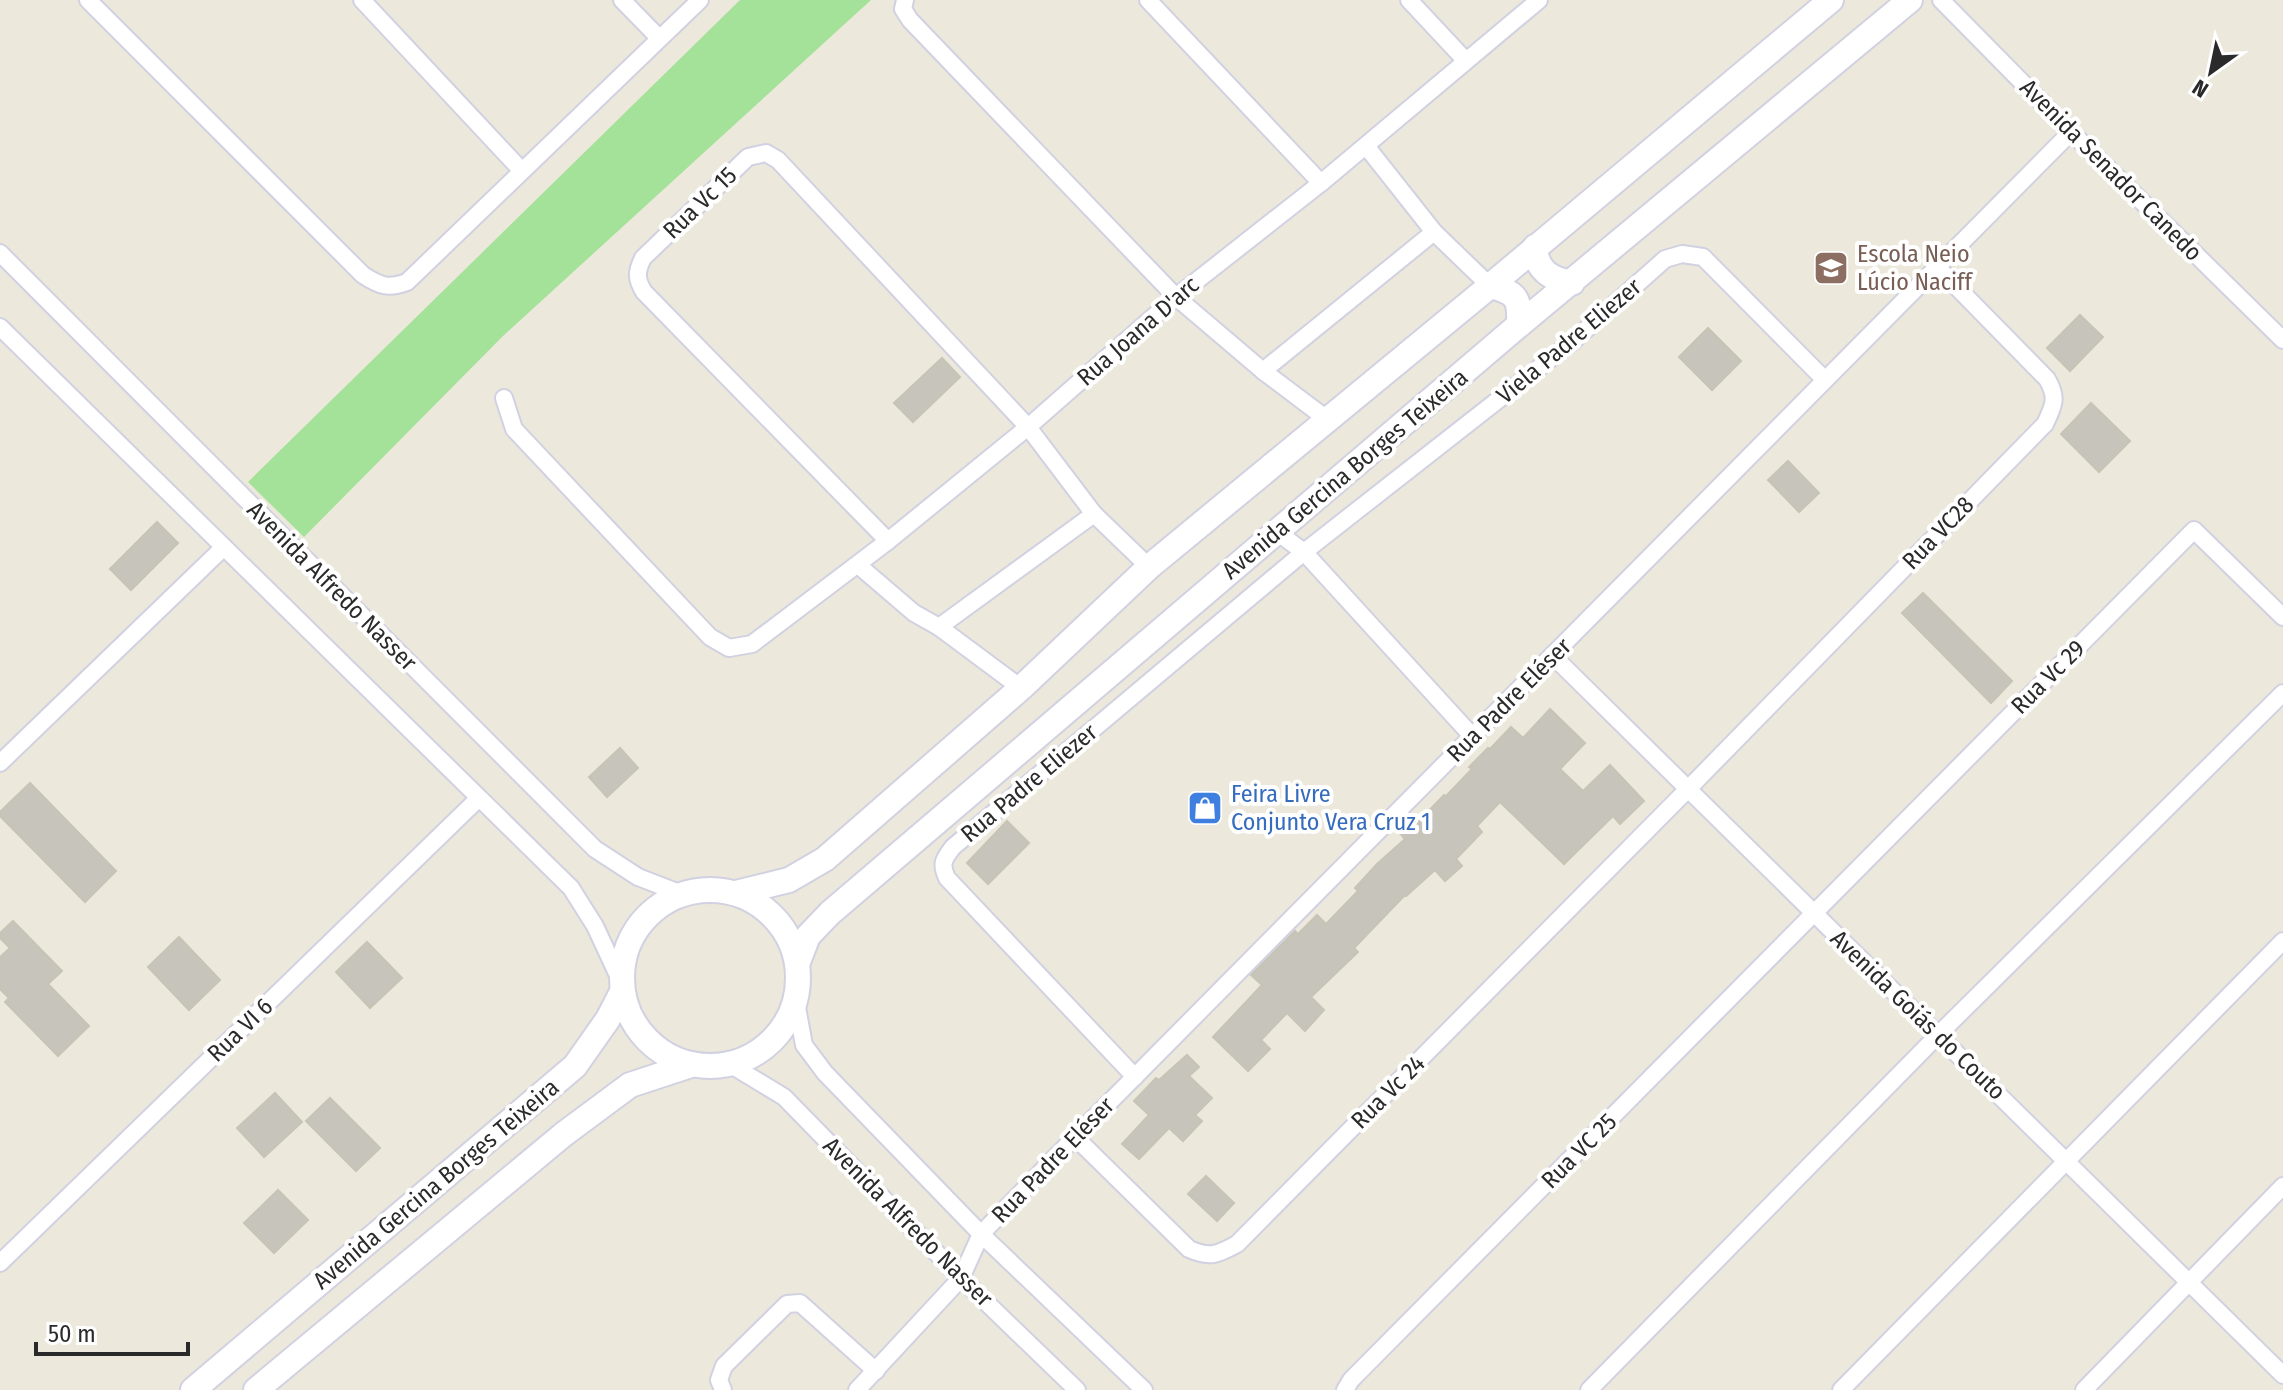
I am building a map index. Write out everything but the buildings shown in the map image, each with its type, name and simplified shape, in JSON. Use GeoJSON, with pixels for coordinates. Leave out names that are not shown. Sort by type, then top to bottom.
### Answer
{"type":"FeatureCollection","features":[{"type":"Feature","properties":{"kind":"main road"},"geometry":{"type":"LineString","coordinates":[[736,893],[789,880],[825,859],[1021,688],[1149,567],[1831,0]]}},
{"type":"Feature","properties":{"kind":"main road","name":"Avenida Gercina Borges Teixeira"},"geometry":{"type":"LineString","coordinates":[[798,962],[808,936],[830,913],[1519,325],[1910,0]]}},
{"type":"Feature","properties":{"kind":"main road"},"geometry":{"type":"LineString","coordinates":[[1535,247],[1536,260],[1544,272],[1559,281],[1572,283]]}},
{"type":"Feature","properties":{"kind":"main road"},"geometry":{"type":"LineString","coordinates":[[1490,286],[1515,296],[1520,306],[1519,325]]}},
{"type":"Feature","properties":{"kind":"main road"},"geometry":{"type":"LineString","coordinates":[[709,889],[736,893],[758,903],[777,919],[790,939],[798,962],[796,1002],[787,1024],[772,1043],[753,1057],[731,1065],[691,1065],[666,1055],[645,1039],[630,1017],[622,987],[625,953],[637,928],[657,907],[682,894],[709,889]]}},
{"type":"Feature","properties":{"kind":"main road","name":"Avenida Gercina Borges Teixeira"},"geometry":{"type":"LineString","coordinates":[[193,1390],[575,1066],[608,1019],[622,987]]}},
{"type":"Feature","properties":{"kind":"main road","name":"Avenida Gercina Borges Teixeira"},"geometry":{"type":"LineString","coordinates":[[256,1390],[564,1134],[630,1085],[691,1065]]}},
{"type":"Feature","properties":{"kind":"street"},"geometry":{"type":"LineString","coordinates":[[88,0],[363,275],[377,284],[393,287],[407,282],[700,0]]}},
{"type":"Feature","properties":{"kind":"street"},"geometry":{"type":"LineString","coordinates":[[362,0],[522,171]]}},
{"type":"Feature","properties":{"kind":"street"},"geometry":{"type":"LineString","coordinates":[[622,0],[659,38]]}},
{"type":"Feature","properties":{"kind":"street"},"geometry":{"type":"LineString","coordinates":[[905,0],[903,9],[910,20],[1176,297],[1263,371],[1328,420]]}},
{"type":"Feature","properties":{"kind":"street"},"geometry":{"type":"LineString","coordinates":[[1148,0],[1321,183]]}},
{"type":"Feature","properties":{"kind":"street"},"geometry":{"type":"LineString","coordinates":[[1409,0],[1466,61]]}},
{"type":"Feature","properties":{"kind":"street","name":"Rua Joana D'arc"},"geometry":{"type":"LineString","coordinates":[[504,398],[514,429],[710,637],[729,648],[752,644],[858,565],[1028,427],[1176,297],[1321,183],[1539,0]]}},
{"type":"Feature","properties":{"kind":"street","name":"Avenida Senador Canedo"},"geometry":{"type":"LineString","coordinates":[[1941,0],[2283,340]]}},
{"type":"Feature","properties":{"kind":"street","name":"Rua Padre Eléser"},"geometry":{"type":"LineString","coordinates":[[857,1390],[961,1278],[981,1234],[2071,132]]}},
{"type":"Feature","properties":{"kind":"street"},"geometry":{"type":"LineString","coordinates":[[1366,146],[1434,232],[1490,286]]}},
{"type":"Feature","properties":{"kind":"street","name":"Rua Vc 15"},"geometry":{"type":"LineString","coordinates":[[888,541],[644,292],[637,281],[637,270],[643,258],[748,157],[766,153],[778,160],[1028,427]]}},
{"type":"Feature","properties":{"kind":"street"},"geometry":{"type":"LineString","coordinates":[[1263,371],[1434,232]]}},
{"type":"Feature","properties":{"kind":"street","name":"Avenida Alfredo Nasser"},"geometry":{"type":"LineString","coordinates":[[0,253],[595,849],[638,877],[682,894]]}},
{"type":"Feature","properties":{"kind":"street","name":"Viela Padre Eliezer"},"geometry":{"type":"LineString","coordinates":[[1304,552],[1572,342],[1665,259],[1682,254],[1703,257],[1825,380]]}},
{"type":"Feature","properties":{"kind":"street","name":"Rua VC28"},"geometry":{"type":"LineString","coordinates":[[1688,789],[2045,424],[2053,407],[2055,392],[2047,379],[1937,267]]}},
{"type":"Feature","properties":{"kind":"street","name":"Avenida Alfredo Nasser"},"geometry":{"type":"LineString","coordinates":[[0,327],[571,888],[595,926],[622,987]]}},
{"type":"Feature","properties":{"kind":"street"},"geometry":{"type":"LineString","coordinates":[[1028,427],[1094,514],[1149,567]]}},
{"type":"Feature","properties":{"kind":"street"},"geometry":{"type":"LineString","coordinates":[[939,627],[1094,514]]}},
{"type":"Feature","properties":{"kind":"street","name":"Rua Vc 29"},"geometry":{"type":"LineString","coordinates":[[1815,914],[2194,530],[2283,617]]}},
{"type":"Feature","properties":{"kind":"street"},"geometry":{"type":"LineString","coordinates":[[1277,532],[1304,552],[1472,736]]}},
{"type":"Feature","properties":{"kind":"street"},"geometry":{"type":"LineString","coordinates":[[0,763],[224,547]]}},
{"type":"Feature","properties":{"kind":"street","name":"Rua Padre Eliezer"},"geometry":{"type":"LineString","coordinates":[[1135,1077],[947,878],[942,868],[945,858],[953,847],[1304,552]]}},
{"type":"Feature","properties":{"kind":"street"},"geometry":{"type":"LineString","coordinates":[[858,565],[914,613],[939,627],[1021,688]]}},
{"type":"Feature","properties":{"kind":"street","name":"Avenida Goiás do Couto"},"geometry":{"type":"LineString","coordinates":[[1552,655],[2283,1375]]}},
{"type":"Feature","properties":{"kind":"street"},"geometry":{"type":"LineString","coordinates":[[1589,1390],[1939,1034],[2283,693]]}},
{"type":"Feature","properties":{"kind":"street","name":"Rua Vc 24"},"geometry":{"type":"LineString","coordinates":[[1075,1137],[1189,1249],[1204,1255],[1220,1253],[1237,1244],[1688,789]]}},
{"type":"Feature","properties":{"kind":"street","name":"Rua VI 6"},"geometry":{"type":"LineString","coordinates":[[0,1263],[479,798]]}},
{"type":"Feature","properties":{"kind":"street","name":"Rua VC 25"},"geometry":{"type":"LineString","coordinates":[[1345,1390],[1351,1380],[1815,914]]}},
{"type":"Feature","properties":{"kind":"street"},"geometry":{"type":"LineString","coordinates":[[1841,1390],[2283,941]]}},
{"type":"Feature","properties":{"kind":"street","name":"Avenida Alfredo Nasser"},"geometry":{"type":"LineString","coordinates":[[796,1002],[804,1045],[825,1073],[981,1234],[1144,1390]]}},
{"type":"Feature","properties":{"kind":"street","name":"Avenida Alfredo Nasser"},"geometry":{"type":"LineString","coordinates":[[731,1065],[784,1097],[961,1278],[1077,1390]]}},
{"type":"Feature","properties":{"kind":"street"},"geometry":{"type":"LineString","coordinates":[[2084,1390],[2283,1186]]}},
{"type":"Feature","properties":{"kind":"street"},"geometry":{"type":"LineString","coordinates":[[723,1390],[719,1380],[724,1366],[787,1304],[800,1303],[876,1371]]}},
{"type":"Feature","properties":{"kind":"green space"},"geometry":{"type":"Polygon","coordinates":[[[740,0],[871,0],[503,336],[304,537],[248,482],[740,0]]]}},
{"type":"Feature","properties":{"kind":"place","name":"Escola Neio Lúcio Naciff"},"geometry":{"type":"Point","coordinates":[1831,268]}},
{"type":"Feature","properties":{"kind":"place","name":"Feira Livre Conjunto Vera Cruz 1"},"geometry":{"type":"Point","coordinates":[1205,808]}}]}
